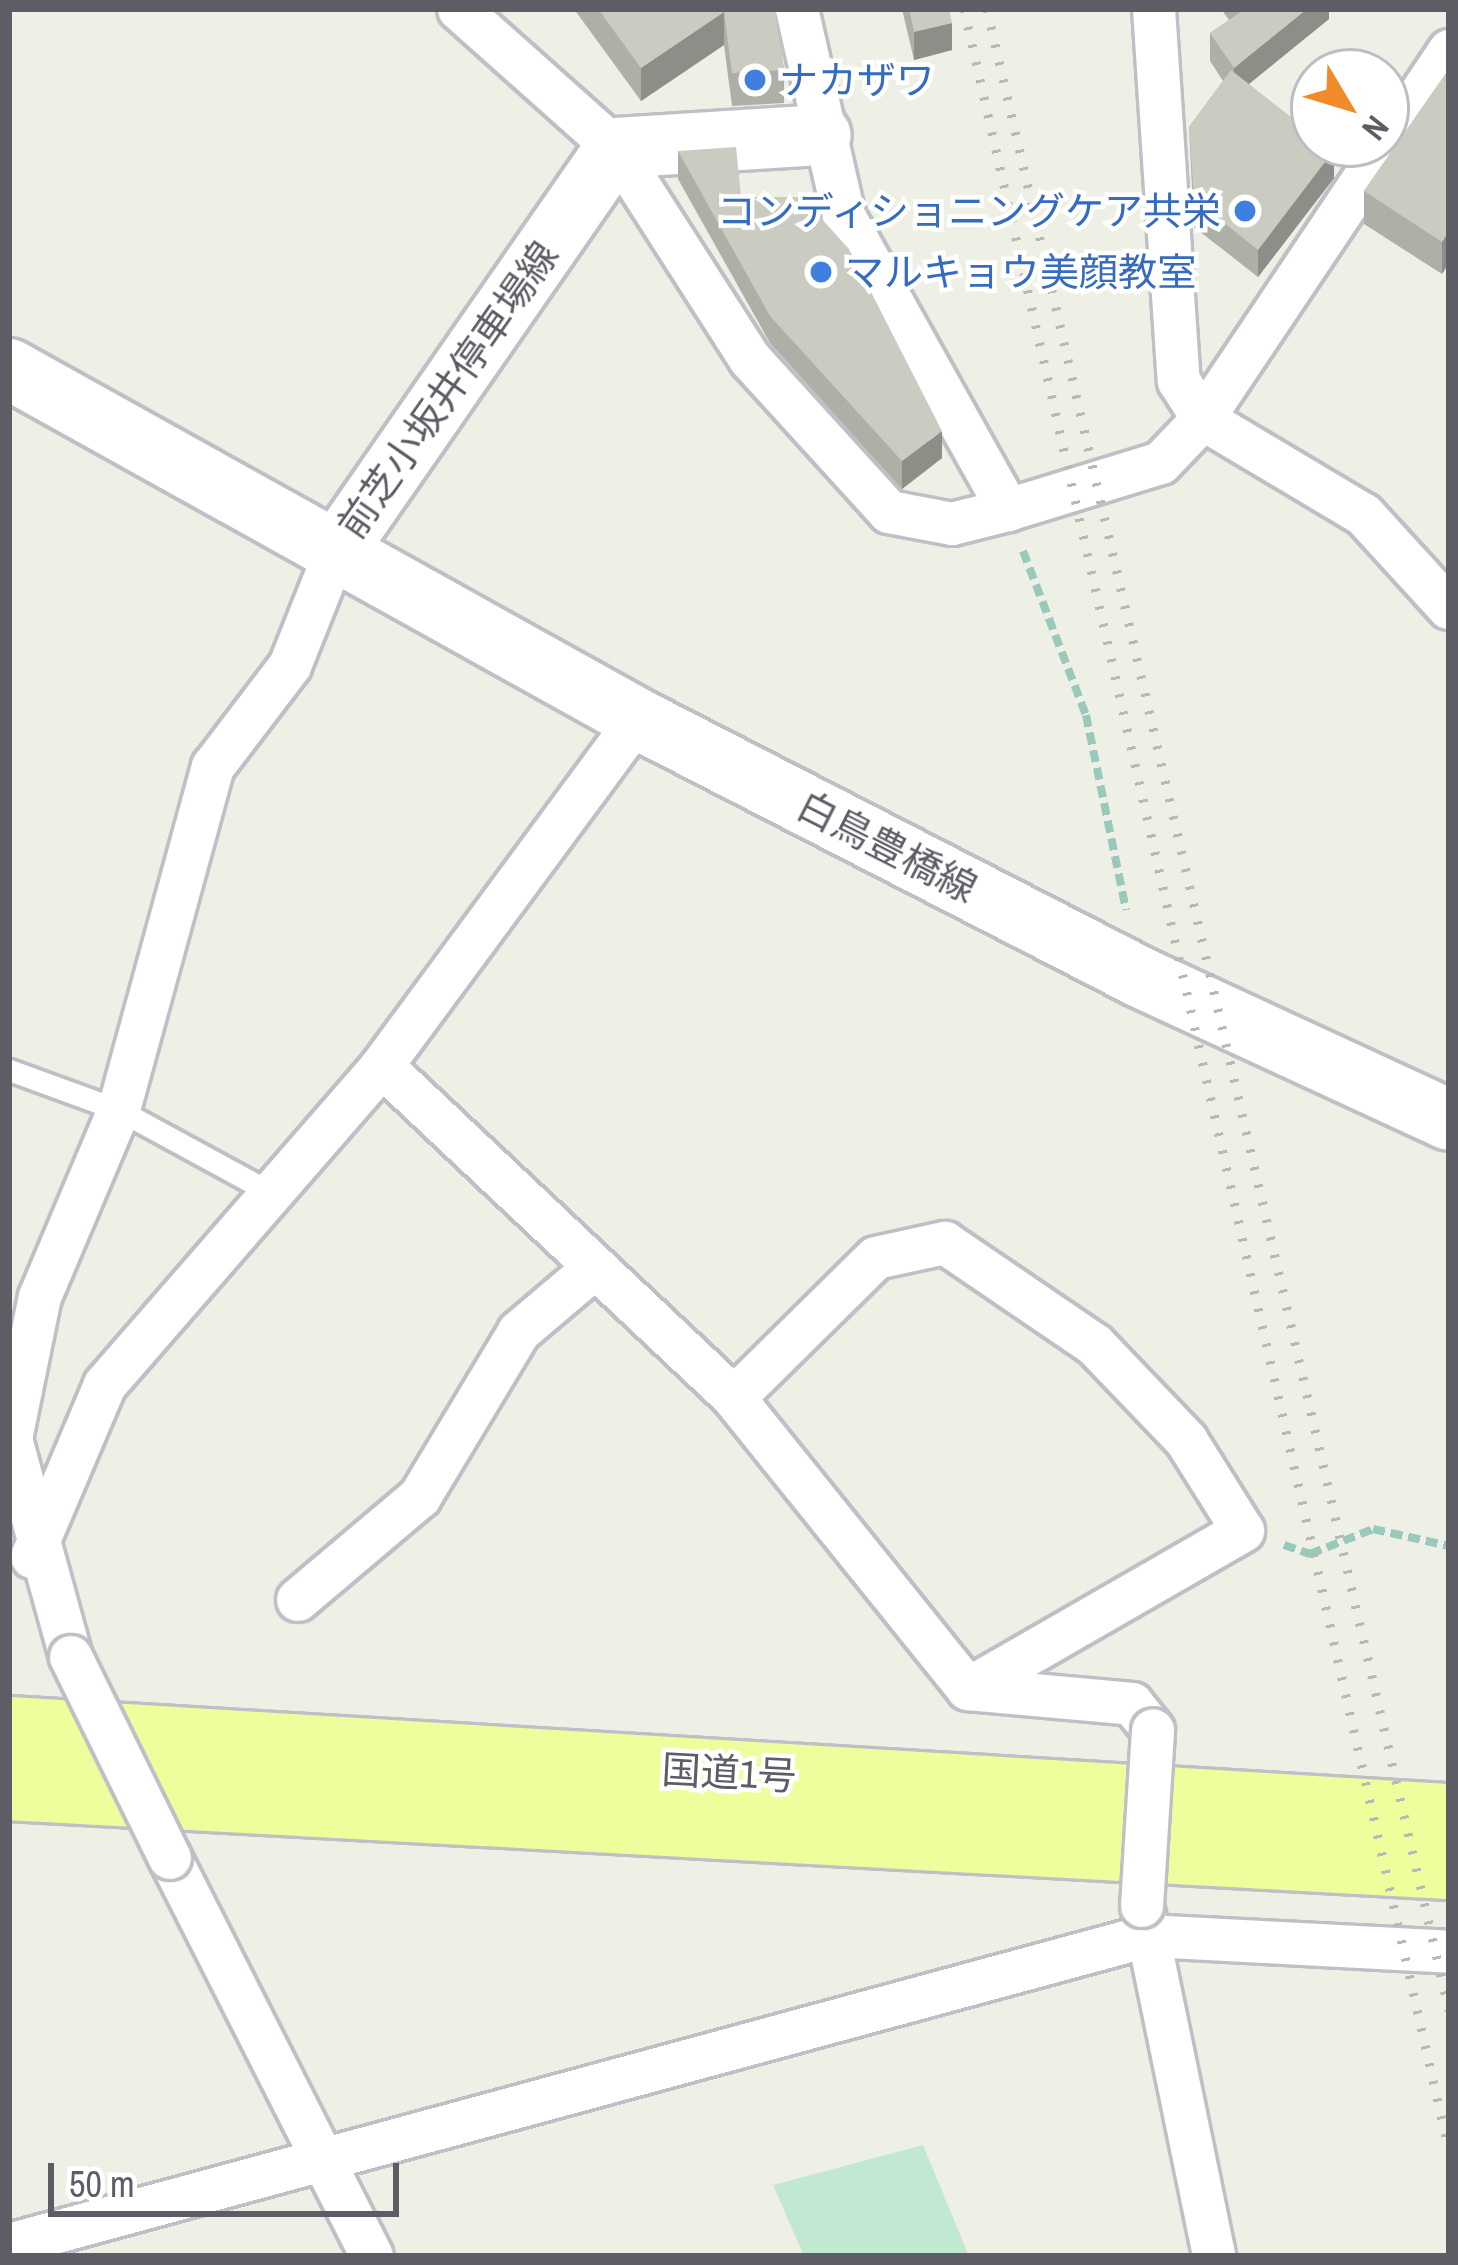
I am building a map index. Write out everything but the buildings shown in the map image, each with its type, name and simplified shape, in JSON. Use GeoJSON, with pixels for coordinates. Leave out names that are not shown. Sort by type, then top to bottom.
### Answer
{"type":"FeatureCollection","features":[{"type":"Feature","properties":{"kind":"highway","name":"国道1号"},"geometry":{"type":"LineString","coordinates":[[9,1730],[1449,1817]]}},
{"type":"Feature","properties":{"kind":"highway","name":"国道1号"},"geometry":{"type":"LineString","coordinates":[[9,1786],[1449,1866]]}},
{"type":"Feature","properties":{"kind":"main road"},"geometry":{"type":"LineString","coordinates":[[615,148],[821,135]]}},
{"type":"Feature","properties":{"kind":"main road","name":"前芝小坂井停車場線"},"geometry":{"type":"LineString","coordinates":[[9,369],[335,553],[615,148]]}},
{"type":"Feature","properties":{"kind":"main road","name":"白鳥豊橋線"},"geometry":{"type":"LineString","coordinates":[[335,553],[638,719],[1140,976],[1449,1120]]}},
{"type":"Feature","properties":{"kind":"street"},"geometry":{"type":"LineString","coordinates":[[459,9],[615,148],[750,359],[889,512],[952,524],[1161,463],[1203,418],[1449,51]]}},
{"type":"Feature","properties":{"kind":"street"},"geometry":{"type":"LineString","coordinates":[[797,9],[821,135],[844,216],[1008,510]]}},
{"type":"Feature","properties":{"kind":"street"},"geometry":{"type":"LineString","coordinates":[[1154,9],[1179,381],[1203,418],[1364,515],[1449,608]]}},
{"type":"Feature","properties":{"kind":"street"},"geometry":{"type":"LineString","coordinates":[[335,553],[290,666],[214,767],[119,1110],[40,1297],[11,1439],[23,1560],[170,1858],[332,2161],[372,2256]]}},
{"type":"Feature","properties":{"kind":"street"},"geometry":{"type":"LineString","coordinates":[[23,1560],[105,1384],[382,1066],[638,719]]}},
{"type":"Feature","properties":{"kind":"street"},"geometry":{"type":"LineString","coordinates":[[382,1066],[487,1156],[591,1271],[734,1398],[968,1689],[1132,1704],[1153,1730],[1145,1921],[1214,2256]]}},
{"type":"Feature","properties":{"kind":"street"},"geometry":{"type":"LineString","coordinates":[[734,1398],[876,1258],[945,1243],[1095,1346],[1186,1440],[1243,1531],[968,1689]]}},
{"type":"Feature","properties":{"kind":"street"},"geometry":{"type":"LineString","coordinates":[[298,1600],[420,1497],[519,1332],[591,1271]]}},
{"type":"Feature","properties":{"kind":"street"},"geometry":{"type":"LineString","coordinates":[[9,2245],[332,2161],[1145,1921],[1449,1952]]}},
{"type":"Feature","properties":{"kind":"lane"},"geometry":{"type":"LineString","coordinates":[[9,1070],[119,1110],[271,1193]]}},
{"type":"Feature","properties":{"kind":"path"},"geometry":{"type":"LineString","coordinates":[[1008,510],[1086,715],[1140,976]]}},
{"type":"Feature","properties":{"kind":"path"},"geometry":{"type":"LineString","coordinates":[[1243,1531],[1310,1554],[1373,1529],[1449,1546]]}},
{"type":"Feature","properties":{"kind":"green space"},"geometry":{"type":"Polygon","coordinates":[[[923,2145],[969,2256],[804,2256],[773,2185],[923,2145]]]}},
{"type":"Feature","properties":{"kind":"railway"},"geometry":{"type":"LineString","coordinates":[[964,9],[1449,2150]]}},
{"type":"Feature","properties":{"kind":"railway"},"geometry":{"type":"LineString","coordinates":[[987,9],[1449,2010]]}},
{"type":"Feature","properties":{"kind":"place","name":"ナカザワ"},"geometry":{"type":"Point","coordinates":[755,80]}},
{"type":"Feature","properties":{"kind":"place","name":"コンディショニングケア共栄"},"geometry":{"type":"Point","coordinates":[1245,211]}},
{"type":"Feature","properties":{"kind":"place","name":"マルキョウ美顔教室"},"geometry":{"type":"Point","coordinates":[821,272]}}]}
